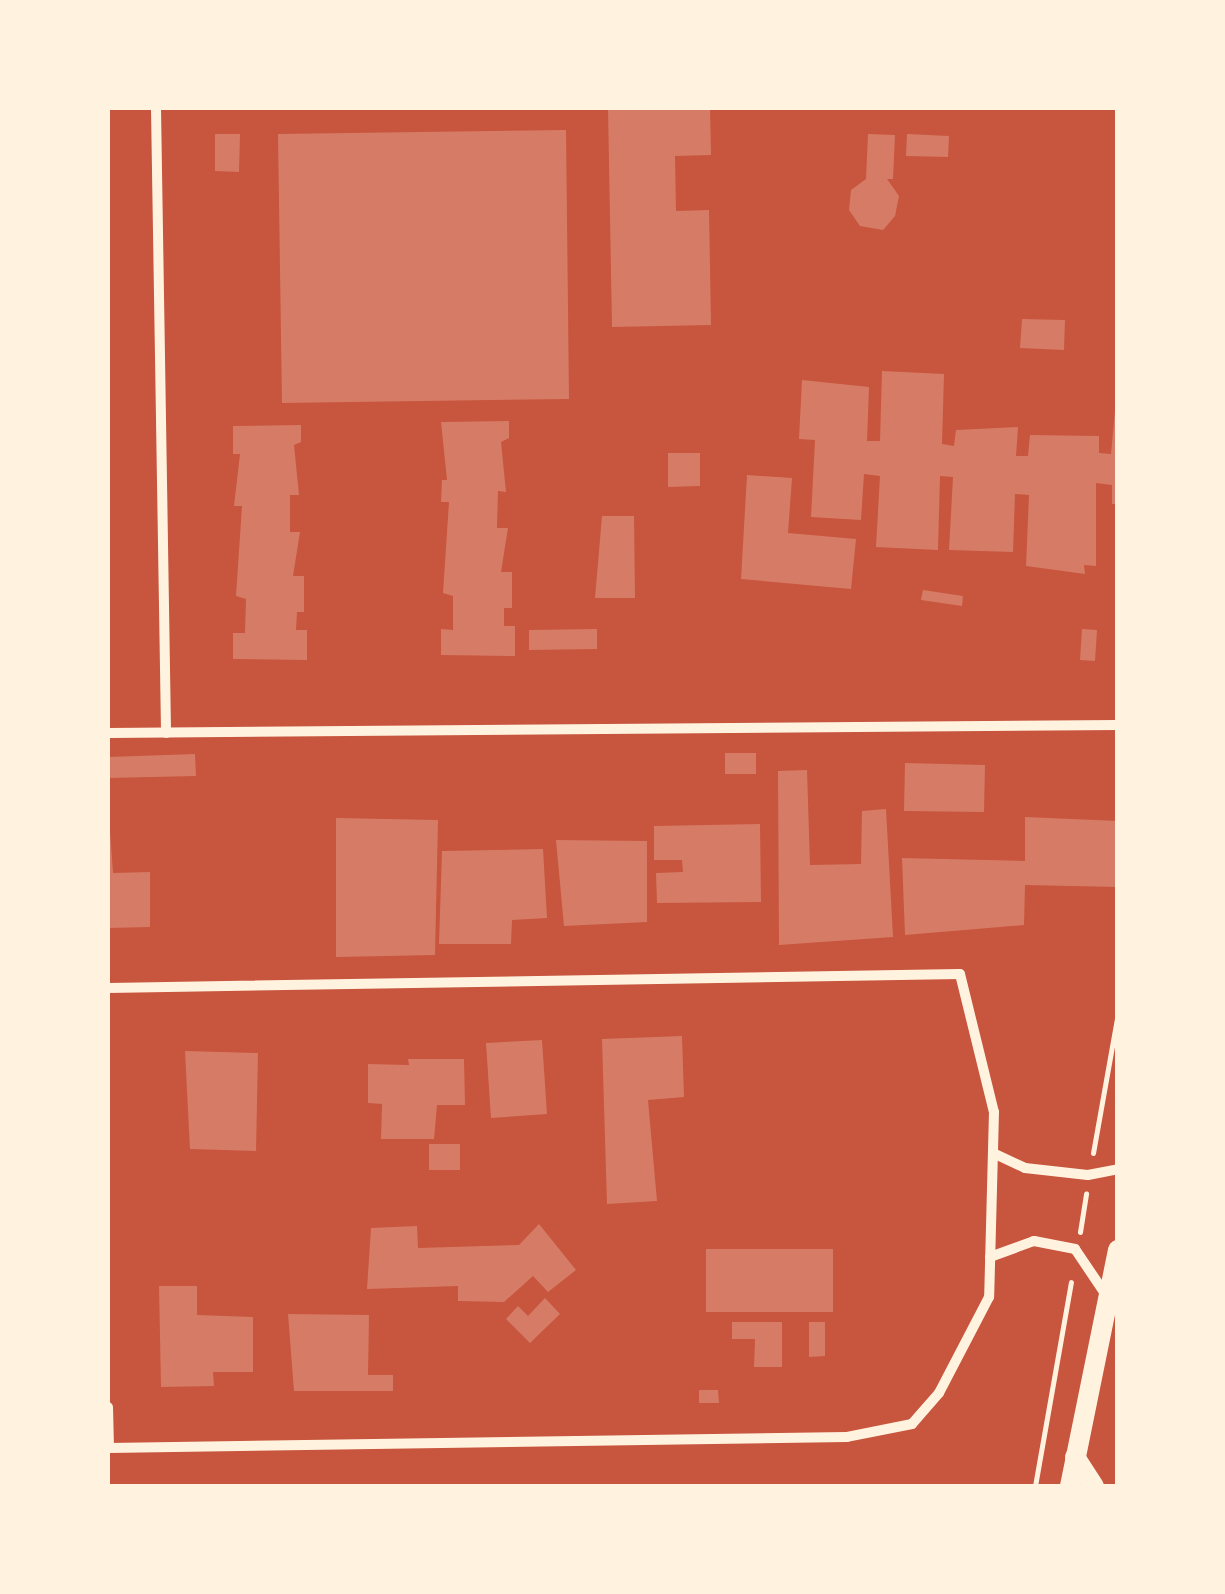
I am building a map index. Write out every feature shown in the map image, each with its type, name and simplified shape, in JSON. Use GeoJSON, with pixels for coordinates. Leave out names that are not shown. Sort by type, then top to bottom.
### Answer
{"type":"FeatureCollection","features":[{"type":"Feature","properties":{"kind":"main road"},"geometry":{"type":"LineString","coordinates":[[1070,1486],[1118,1250]]}},
{"type":"Feature","properties":{"kind":"main road"},"geometry":{"type":"LineString","coordinates":[[1075,1458],[1094,1486]]}},
{"type":"Feature","properties":{"kind":"street"},"geometry":{"type":"LineString","coordinates":[[156,108],[166,732]]}},
{"type":"Feature","properties":{"kind":"street"},"geometry":{"type":"LineString","coordinates":[[108,733],[1118,725]]}},
{"type":"Feature","properties":{"kind":"street"},"geometry":{"type":"LineString","coordinates":[[108,988],[960,974],[994,1112],[989,1297],[940,1393],[912,1424],[848,1436],[108,1448],[108,1407]]}},
{"type":"Feature","properties":{"kind":"street"},"geometry":{"type":"LineString","coordinates":[[993,1153],[1024,1168],[1088,1175],[1118,1169]]}},
{"type":"Feature","properties":{"kind":"street"},"geometry":{"type":"LineString","coordinates":[[990,1257],[1034,1241],[1075,1248],[1108,1298]]}},
{"type":"Feature","properties":{"kind":"building"},"geometry":{"type":"Polygon","coordinates":[[[608,108],[710,108],[711,155],[675,156],[676,211],[709,210],[711,325],[612,327],[608,108]]]}},
{"type":"Feature","properties":{"kind":"building"},"geometry":{"type":"Polygon","coordinates":[[[566,130],[569,399],[282,403],[278,134],[566,130]]]}},
{"type":"Feature","properties":{"kind":"building"},"geometry":{"type":"Polygon","coordinates":[[[215,134],[240,134],[239,172],[215,171],[215,134]]]}},
{"type":"Feature","properties":{"kind":"building"},"geometry":{"type":"Polygon","coordinates":[[[868,134],[895,135],[893,179],[887,179],[899,196],[895,216],[883,230],[860,226],[849,210],[851,190],[866,179],[868,134]]]}},
{"type":"Feature","properties":{"kind":"building"},"geometry":{"type":"Polygon","coordinates":[[[907,134],[949,136],[948,157],[906,156],[907,134]]]}},
{"type":"Feature","properties":{"kind":"building"},"geometry":{"type":"Polygon","coordinates":[[[1022,319],[1065,320],[1064,350],[1020,348],[1022,319]]]}},
{"type":"Feature","properties":{"kind":"building"},"geometry":{"type":"Polygon","coordinates":[[[882,371],[944,374],[942,444],[954,446],[956,430],[1018,427],[1016,456],[1028,456],[1030,435],[1099,436],[1099,453],[1111,454],[1118,377],[1118,504],[1112,504],[1112,485],[1096,483],[1096,566],[1084,565],[1085,574],[1026,566],[1029,495],[1015,494],[1013,552],[949,550],[953,477],[940,476],[938,550],[876,547],[880,476],[864,474],[861,520],[811,517],[815,440],[799,439],[802,380],[869,387],[867,441],[880,441],[882,371]]]}},
{"type":"Feature","properties":{"kind":"building"},"geometry":{"type":"Polygon","coordinates":[[[509,421],[509,438],[501,442],[506,492],[498,491],[497,528],[508,528],[501,572],[512,572],[512,608],[504,608],[504,626],[515,626],[515,656],[441,655],[441,629],[453,630],[453,596],[443,593],[449,502],[441,502],[442,480],[447,480],[441,422],[509,421]]]}},
{"type":"Feature","properties":{"kind":"building"},"geometry":{"type":"Polygon","coordinates":[[[301,425],[301,442],[294,445],[299,495],[290,495],[290,532],[300,532],[293,576],[304,576],[304,612],[297,612],[296,630],[307,630],[307,660],[233,659],[233,633],[245,633],[246,599],[236,596],[242,506],[234,506],[240,454],[233,454],[233,426],[301,425]]]}},
{"type":"Feature","properties":{"kind":"building"},"geometry":{"type":"Polygon","coordinates":[[[668,453],[700,453],[700,486],[668,487],[668,453]]]}},
{"type":"Feature","properties":{"kind":"building"},"geometry":{"type":"Polygon","coordinates":[[[747,475],[792,478],[788,533],[856,539],[851,589],[741,579],[747,475]]]}},
{"type":"Feature","properties":{"kind":"building"},"geometry":{"type":"Polygon","coordinates":[[[602,516],[634,516],[635,598],[595,598],[602,516]]]}},
{"type":"Feature","properties":{"kind":"building"},"geometry":{"type":"Polygon","coordinates":[[[923,590],[963,596],[962,606],[921,600],[923,590]]]}},
{"type":"Feature","properties":{"kind":"building"},"geometry":{"type":"Polygon","coordinates":[[[597,629],[597,649],[529,650],[529,630],[597,629]]]}},
{"type":"Feature","properties":{"kind":"building"},"geometry":{"type":"Polygon","coordinates":[[[1082,629],[1097,630],[1095,661],[1080,660],[1082,629]]]}},
{"type":"Feature","properties":{"kind":"building"},"geometry":{"type":"Polygon","coordinates":[[[725,753],[756,753],[756,774],[725,774],[725,753]]]}},
{"type":"Feature","properties":{"kind":"building"},"geometry":{"type":"Polygon","coordinates":[[[195,754],[196,776],[108,778],[108,757],[195,754]]]}},
{"type":"Feature","properties":{"kind":"building"},"geometry":{"type":"Polygon","coordinates":[[[905,763],[985,765],[984,812],[904,811],[905,763]]]}},
{"type":"Feature","properties":{"kind":"building"},"geometry":{"type":"Polygon","coordinates":[[[807,770],[810,865],[861,864],[862,811],[886,809],[893,937],[779,945],[778,771],[807,770]]]}},
{"type":"Feature","properties":{"kind":"building"},"geometry":{"type":"Polygon","coordinates":[[[108,802],[113,873],[150,872],[150,927],[108,928],[108,802]]]}},
{"type":"Feature","properties":{"kind":"building"},"geometry":{"type":"Polygon","coordinates":[[[1025,817],[1118,821],[1118,887],[1025,885],[1024,925],[905,935],[902,858],[1025,861],[1025,817]]]}},
{"type":"Feature","properties":{"kind":"building"},"geometry":{"type":"Polygon","coordinates":[[[336,818],[438,820],[435,955],[336,957],[336,818]]]}},
{"type":"Feature","properties":{"kind":"building"},"geometry":{"type":"Polygon","coordinates":[[[760,824],[761,902],[657,903],[656,873],[683,872],[682,860],[654,860],[654,826],[760,824]]]}},
{"type":"Feature","properties":{"kind":"building"},"geometry":{"type":"Polygon","coordinates":[[[556,840],[647,841],[647,922],[564,926],[556,840]]]}},
{"type":"Feature","properties":{"kind":"building"},"geometry":{"type":"Polygon","coordinates":[[[543,849],[547,918],[512,920],[511,944],[439,944],[442,851],[543,849]]]}},
{"type":"Feature","properties":{"kind":"building"},"geometry":{"type":"Polygon","coordinates":[[[682,1036],[684,1097],[648,1100],[657,1201],[607,1204],[602,1039],[682,1036]]]}},
{"type":"Feature","properties":{"kind":"building"},"geometry":{"type":"Polygon","coordinates":[[[542,1040],[547,1114],[491,1118],[486,1043],[542,1040]]]}},
{"type":"Feature","properties":{"kind":"building"},"geometry":{"type":"Polygon","coordinates":[[[185,1051],[258,1053],[256,1151],[190,1149],[185,1051]]]}},
{"type":"Feature","properties":{"kind":"building"},"geometry":{"type":"Polygon","coordinates":[[[408,1059],[464,1059],[465,1105],[437,1105],[434,1139],[381,1139],[382,1104],[368,1103],[368,1064],[409,1065],[408,1059]]]}},
{"type":"Feature","properties":{"kind":"building"},"geometry":{"type":"Polygon","coordinates":[[[429,1144],[460,1144],[460,1170],[429,1170],[429,1144]]]}},
{"type":"Feature","properties":{"kind":"building"},"geometry":{"type":"Polygon","coordinates":[[[539,1224],[576,1270],[548,1292],[533,1276],[504,1302],[458,1301],[458,1286],[367,1289],[371,1228],[417,1226],[418,1248],[519,1245],[539,1224]]]}},
{"type":"Feature","properties":{"kind":"building"},"geometry":{"type":"Polygon","coordinates":[[[706,1249],[833,1249],[833,1312],[706,1312],[706,1249]]]}},
{"type":"Feature","properties":{"kind":"building"},"geometry":{"type":"Polygon","coordinates":[[[159,1286],[197,1286],[197,1315],[253,1317],[253,1372],[213,1372],[214,1386],[161,1387],[159,1286]]]}},
{"type":"Feature","properties":{"kind":"building"},"geometry":{"type":"Polygon","coordinates":[[[545,1298],[560,1314],[530,1343],[506,1319],[518,1306],[528,1316],[545,1298]]]}},
{"type":"Feature","properties":{"kind":"building"},"geometry":{"type":"Polygon","coordinates":[[[288,1314],[369,1315],[368,1375],[393,1375],[393,1391],[294,1391],[288,1314]]]}},
{"type":"Feature","properties":{"kind":"building"},"geometry":{"type":"Polygon","coordinates":[[[732,1322],[782,1322],[782,1367],[754,1367],[755,1339],[732,1339],[732,1322]]]}},
{"type":"Feature","properties":{"kind":"building"},"geometry":{"type":"Polygon","coordinates":[[[809,1322],[825,1322],[825,1356],[809,1357],[809,1322]]]}},
{"type":"Feature","properties":{"kind":"building"},"geometry":{"type":"Polygon","coordinates":[[[699,1390],[718,1390],[719,1403],[699,1403],[699,1390]]]}}]}
